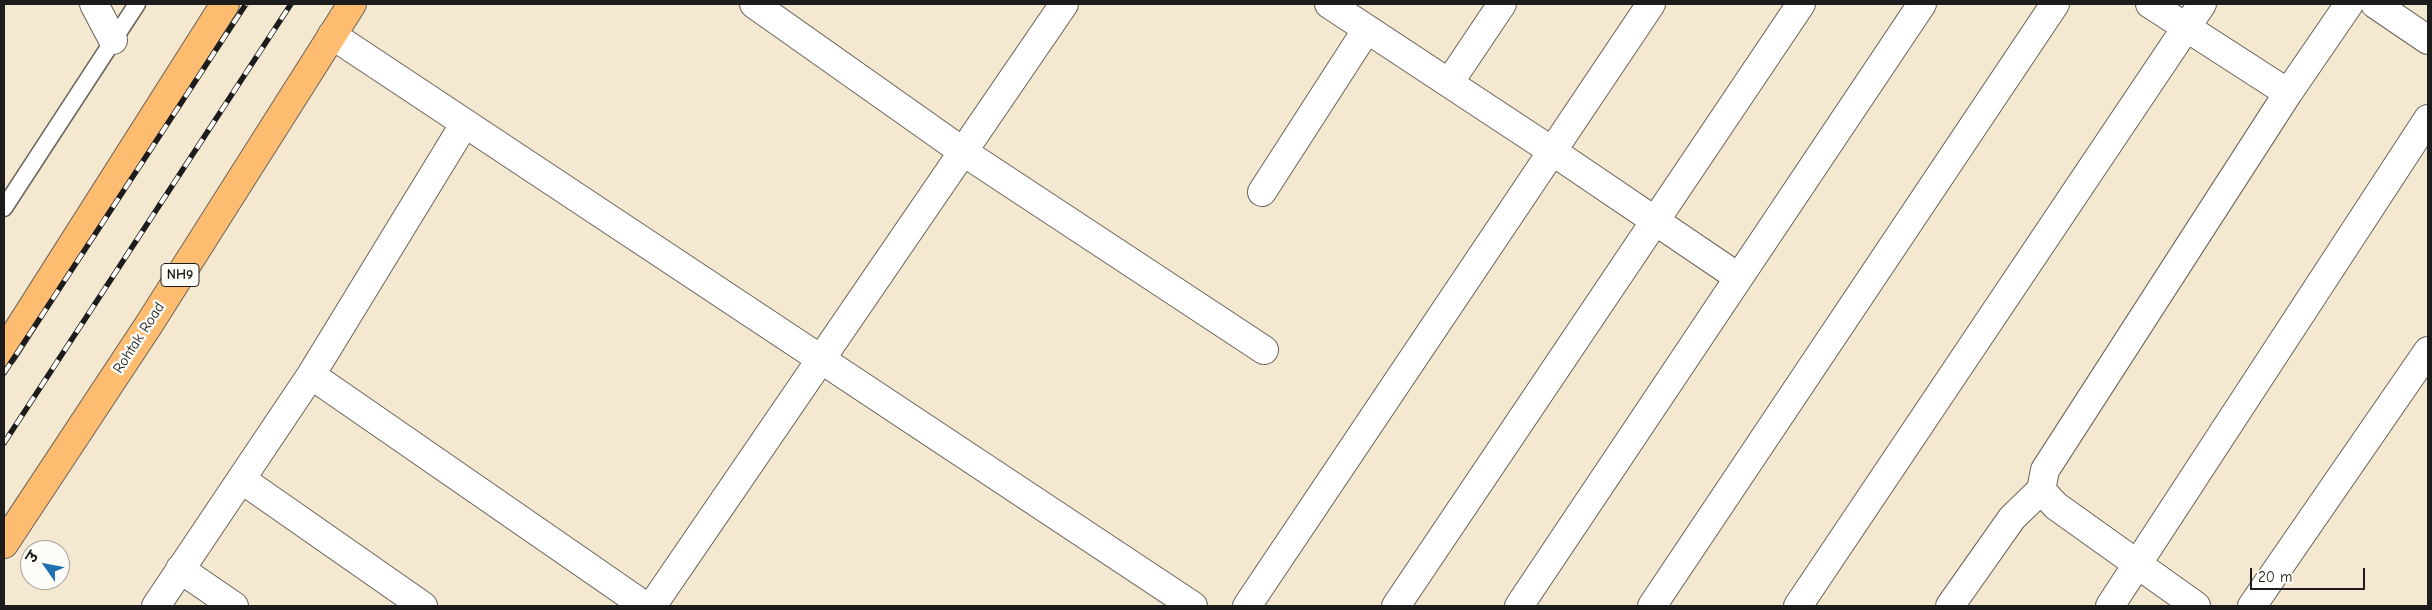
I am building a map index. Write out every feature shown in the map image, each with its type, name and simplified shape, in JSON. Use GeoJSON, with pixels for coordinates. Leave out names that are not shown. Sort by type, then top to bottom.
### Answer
{"type":"FeatureCollection","features":[{"type":"Feature","properties":{"kind":"highway"},"geometry":{"type":"LineString","coordinates":[[4,352],[225,4]]}},
{"type":"Feature","properties":{"kind":"highway","name":"Rohtak Road"},"geometry":{"type":"LineString","coordinates":[[4,544],[148,326],[352,4]]}},
{"type":"Feature","properties":{"kind":"street"},"geometry":{"type":"LineString","coordinates":[[94,4],[113,40]]}},
{"type":"Feature","properties":{"kind":"street"},"geometry":{"type":"LineString","coordinates":[[754,4],[962,151],[1264,350]]}},
{"type":"Feature","properties":{"kind":"street"},"geometry":{"type":"LineString","coordinates":[[652,606],[1064,4]]}},
{"type":"Feature","properties":{"kind":"street"},"geometry":{"type":"LineString","coordinates":[[1329,4],[1552,151],[1738,277]]}},
{"type":"Feature","properties":{"kind":"street"},"geometry":{"type":"LineString","coordinates":[[1449,83],[1502,4]]}},
{"type":"Feature","properties":{"kind":"street"},"geometry":{"type":"LineString","coordinates":[[1247,606],[1651,4]]}},
{"type":"Feature","properties":{"kind":"street"},"geometry":{"type":"LineString","coordinates":[[1396,606],[1800,4]]}},
{"type":"Feature","properties":{"kind":"street"},"geometry":{"type":"LineString","coordinates":[[1519,606],[1922,4]]}},
{"type":"Feature","properties":{"kind":"street"},"geometry":{"type":"LineString","coordinates":[[1652,606],[2055,4]]}},
{"type":"Feature","properties":{"kind":"street"},"geometry":{"type":"LineString","coordinates":[[2150,4],[2288,92]]}},
{"type":"Feature","properties":{"kind":"street"},"geometry":{"type":"LineString","coordinates":[[1798,606],[2202,4]]}},
{"type":"Feature","properties":{"kind":"street"},"geometry":{"type":"LineString","coordinates":[[1950,606],[2012,518],[2041,490],[2045,470],[2288,92],[2349,4]]}},
{"type":"Feature","properties":{"kind":"street"},"geometry":{"type":"LineString","coordinates":[[2375,4],[2428,40]]}},
{"type":"Feature","properties":{"kind":"street"},"geometry":{"type":"LineString","coordinates":[[1262,192],[1367,29]]}},
{"type":"Feature","properties":{"kind":"street"},"geometry":{"type":"LineString","coordinates":[[332,35],[1194,606]]}},
{"type":"Feature","properties":{"kind":"street"},"geometry":{"type":"LineString","coordinates":[[2110,606],[2428,119]]}},
{"type":"Feature","properties":{"kind":"street"},"geometry":{"type":"LineString","coordinates":[[156,606],[311,374],[465,123]]}},
{"type":"Feature","properties":{"kind":"street"},"geometry":{"type":"LineString","coordinates":[[2252,606],[2428,351]]}},
{"type":"Feature","properties":{"kind":"street"},"geometry":{"type":"LineString","coordinates":[[311,374],[645,606]]}},
{"type":"Feature","properties":{"kind":"street"},"geometry":{"type":"LineString","coordinates":[[240,479],[423,606]]}},
{"type":"Feature","properties":{"kind":"street"},"geometry":{"type":"LineString","coordinates":[[2041,490],[2056,506],[2196,606]]}},
{"type":"Feature","properties":{"kind":"street"},"geometry":{"type":"LineString","coordinates":[[180,569],[234,606]]}},
{"type":"Feature","properties":{"kind":"lane"},"geometry":{"type":"LineString","coordinates":[[4,208],[137,4]]}},
{"type":"Feature","properties":{"kind":"railway"},"geometry":{"type":"LineString","coordinates":[[4,373],[246,4]]}},
{"type":"Feature","properties":{"kind":"railway"},"geometry":{"type":"LineString","coordinates":[[4,443],[291,4]]}}]}
